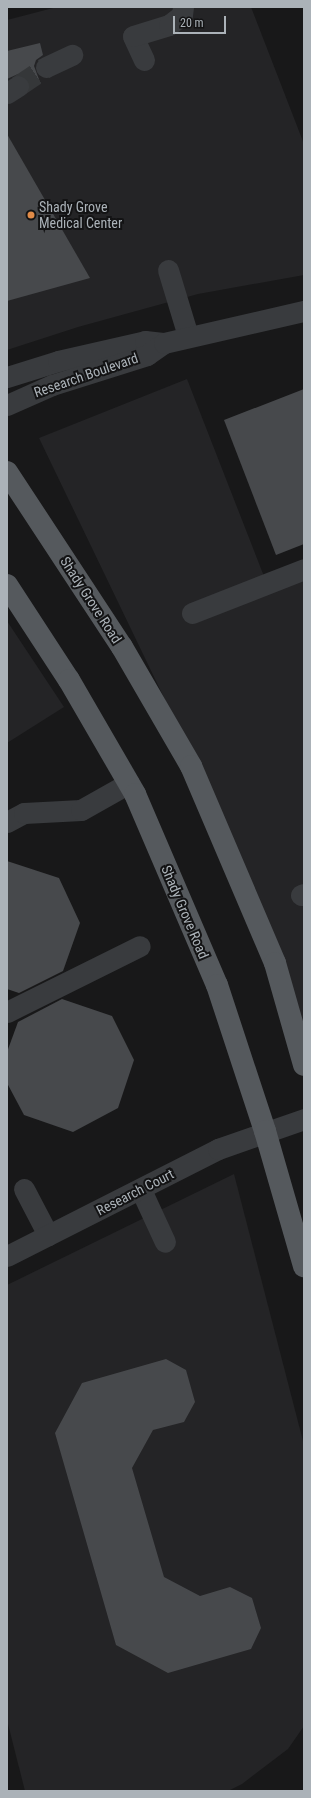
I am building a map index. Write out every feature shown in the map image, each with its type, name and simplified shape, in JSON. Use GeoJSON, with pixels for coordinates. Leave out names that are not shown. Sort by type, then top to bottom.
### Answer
{"type":"FeatureCollection","features":[{"type":"Feature","properties":{"kind":"main road","name":"Shady Grove Road"},"geometry":{"type":"LineString","coordinates":[[7,472],[122,647],[191,766],[275,963],[304,1065]]}},
{"type":"Feature","properties":{"kind":"main road","name":"Shady Grove Road"},"geometry":{"type":"LineString","coordinates":[[7,585],[69,680],[135,794],[217,986],[265,1131],[304,1266]]}},
{"type":"Feature","properties":{"kind":"street"},"geometry":{"type":"LineString","coordinates":[[144,60],[133,36],[169,25],[182,15],[183,7]]}},
{"type":"Feature","properties":{"kind":"street"},"geometry":{"type":"LineString","coordinates":[[46,67],[72,55]]}},
{"type":"Feature","properties":{"kind":"street"},"geometry":{"type":"LineString","coordinates":[[168,270],[188,336]]}},
{"type":"Feature","properties":{"kind":"street","name":"Research Boulevard"},"geometry":{"type":"LineString","coordinates":[[7,405],[52,384],[147,355],[164,343],[188,336],[304,312]]}},
{"type":"Feature","properties":{"kind":"street","name":"Research Boulevard"},"geometry":{"type":"LineString","coordinates":[[7,377],[58,361],[145,341],[164,343]]}},
{"type":"Feature","properties":{"kind":"street"},"geometry":{"type":"LineString","coordinates":[[192,613],[304,569]]}},
{"type":"Feature","properties":{"kind":"street"},"geometry":{"type":"LineString","coordinates":[[7,822],[24,813],[81,810],[129,783]]}},
{"type":"Feature","properties":{"kind":"street"},"geometry":{"type":"LineString","coordinates":[[7,1012],[140,946]]}},
{"type":"Feature","properties":{"kind":"street","name":"Research Court"},"geometry":{"type":"LineString","coordinates":[[7,1256],[141,1190],[218,1149],[304,1118]]}},
{"type":"Feature","properties":{"kind":"street"},"geometry":{"type":"LineString","coordinates":[[24,1189],[48,1235]]}},
{"type":"Feature","properties":{"kind":"street"},"geometry":{"type":"LineString","coordinates":[[141,1190],[165,1242]]}},
{"type":"Feature","properties":{"kind":"shaded area"},"geometry":{"type":"Polygon","coordinates":[[[57,7],[251,7],[304,144],[304,275],[198,294],[78,327],[7,350],[7,20],[57,7]]]}},
{"type":"Feature","properties":{"kind":"shaded area"},"geometry":{"type":"Polygon","coordinates":[[[187,379],[267,584],[304,570],[304,1049],[195,762],[39,438],[187,379]]]}},
{"type":"Feature","properties":{"kind":"shaded area"},"geometry":{"type":"Polygon","coordinates":[[[7,621],[64,707],[7,743],[7,621]]]}},
{"type":"Feature","properties":{"kind":"shaded area"},"geometry":{"type":"Polygon","coordinates":[[[234,1174],[304,1445],[304,1726],[288,1749],[242,1784],[228,1791],[25,1791],[7,1720],[7,1285],[234,1174]]]}},
{"type":"Feature","properties":{"kind":"building"},"geometry":{"type":"Polygon","coordinates":[[[40,43],[43,55],[36,60],[34,66],[40,82],[30,85],[24,76],[18,74],[7,79],[7,51],[40,43]]]}},
{"type":"Feature","properties":{"kind":"building","name":"Shady Grove Medical Center"},"geometry":{"type":"Polygon","coordinates":[[[7,134],[90,278],[7,301],[7,134]]]}},
{"type":"Feature","properties":{"kind":"building"},"geometry":{"type":"Polygon","coordinates":[[[304,389],[304,544],[276,555],[224,420],[304,389]]]}},
{"type":"Feature","properties":{"kind":"building"},"geometry":{"type":"Polygon","coordinates":[[[7,861],[59,878],[80,923],[63,971],[19,993],[7,989],[7,861]]]}},
{"type":"Feature","properties":{"kind":"building"},"geometry":{"type":"Polygon","coordinates":[[[62,999],[112,1016],[134,1060],[118,1108],[73,1132],[24,1115],[7,1083],[7,1052],[18,1022],[62,999]]]}},
{"type":"Feature","properties":{"kind":"building"},"geometry":{"type":"Polygon","coordinates":[[[166,1359],[186,1370],[195,1402],[184,1422],[153,1430],[132,1468],[164,1577],[200,1596],[230,1587],[252,1598],[261,1628],[251,1649],[168,1673],[116,1645],[55,1433],[82,1383],[166,1359]]]}},
{"type":"Feature","properties":{"kind":"tunnel"},"geometry":{"type":"LineString","coordinates":[[18,86],[46,67]]}},
{"type":"Feature","properties":{"kind":"place","name":"Shady Grove Medical Center"},"geometry":{"type":"Point","coordinates":[31,215]}}]}
